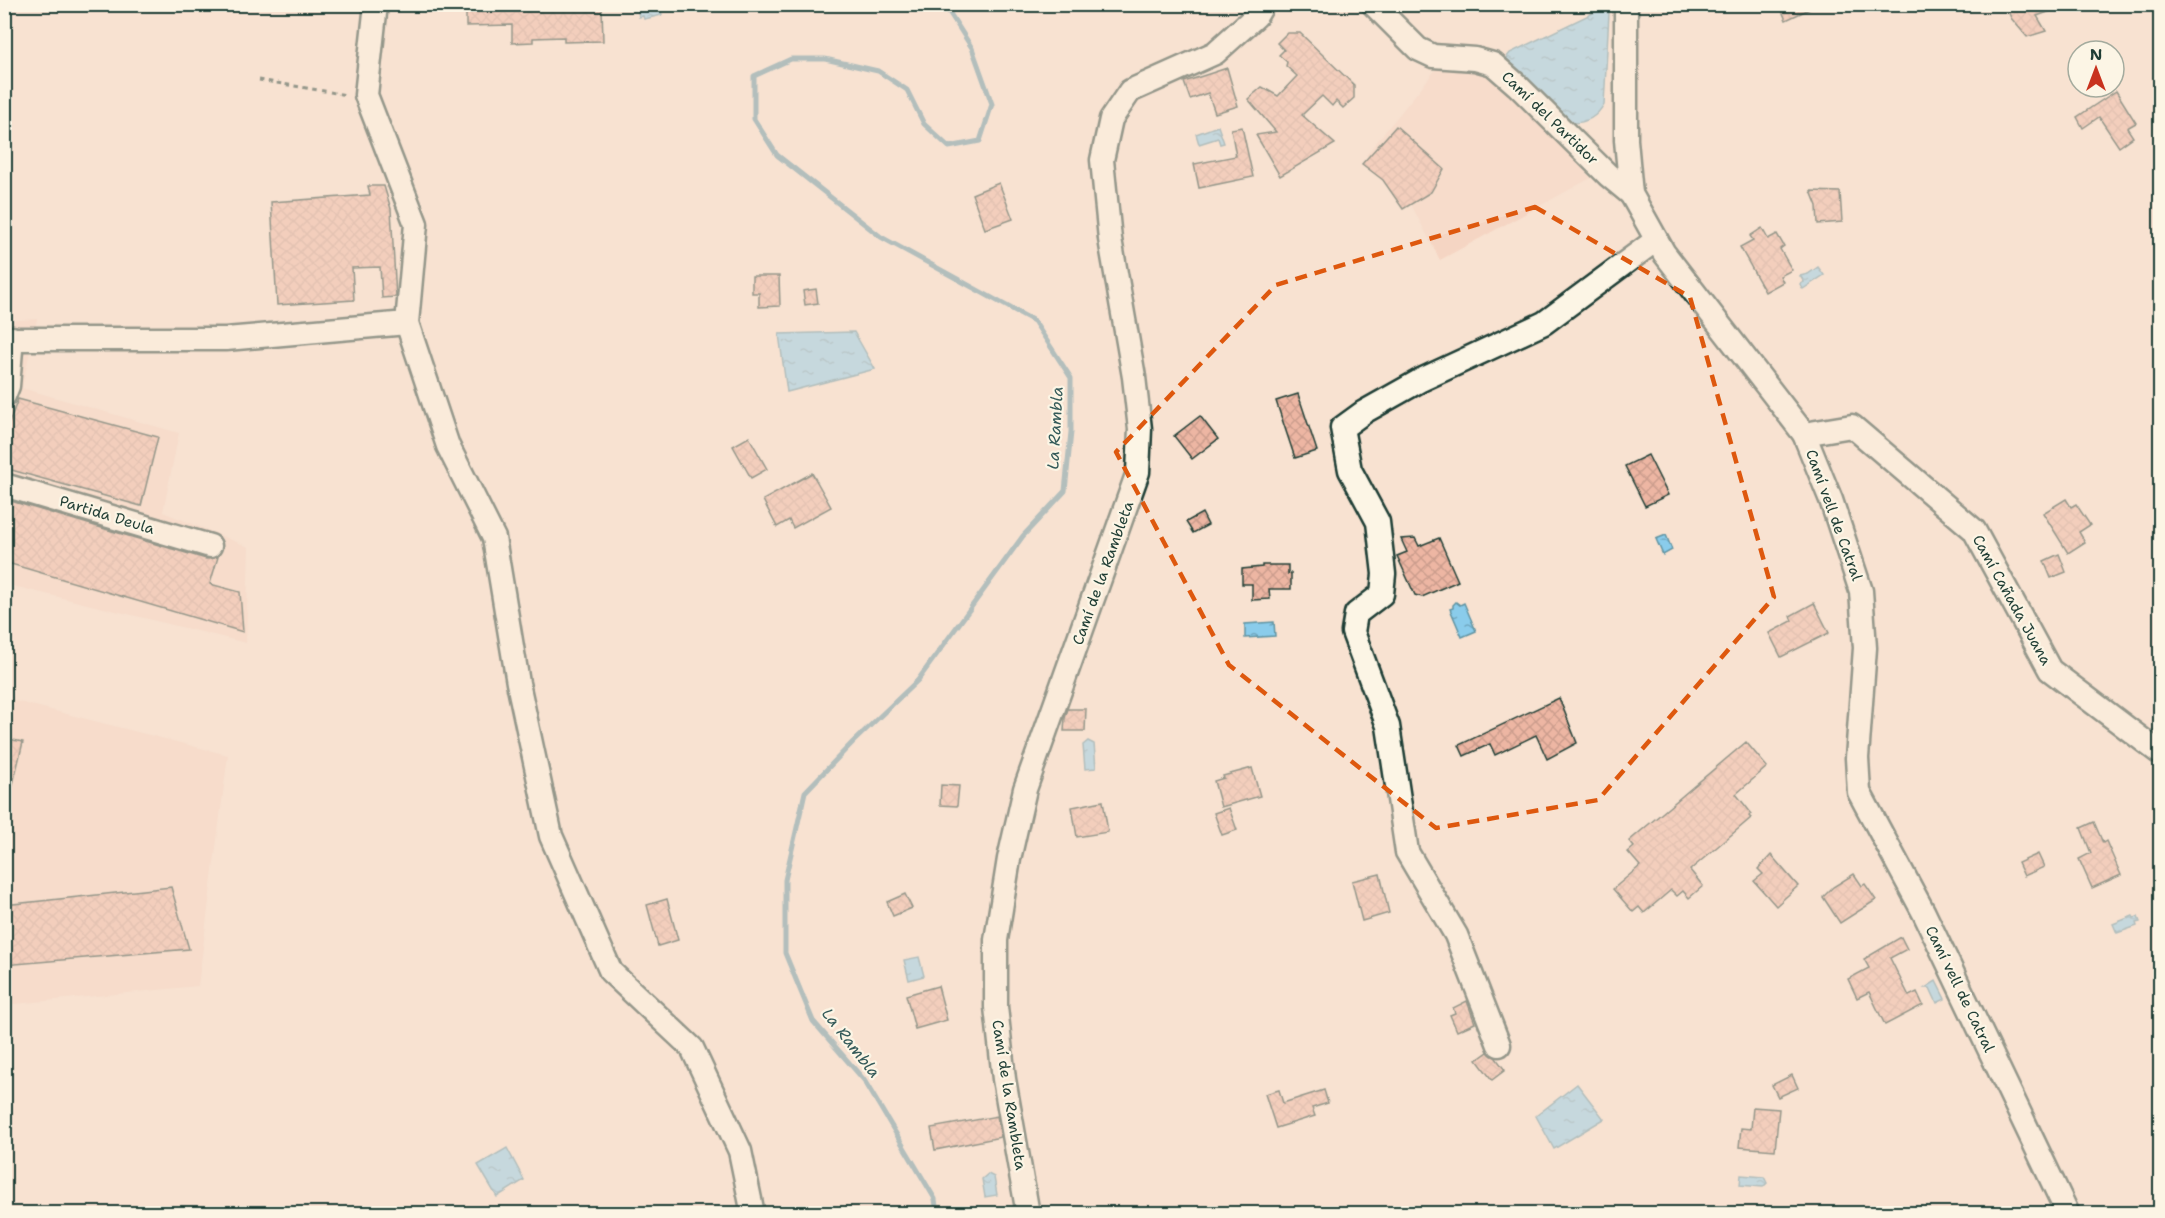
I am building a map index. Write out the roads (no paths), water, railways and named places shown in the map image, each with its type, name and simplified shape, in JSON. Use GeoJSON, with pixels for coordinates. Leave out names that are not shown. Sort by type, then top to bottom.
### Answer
{"type":"FeatureCollection","features":[{"type":"Feature","properties":{"kind":"street"},"geometry":{"type":"LineString","coordinates":[[376,4],[366,95],[416,224],[407,323],[448,446],[494,538],[518,683],[551,836],[611,972],[692,1048],[740,1151],[753,1214]]}},
{"type":"Feature","properties":{"kind":"street","name":"Camí de la Rambleta"},"geometry":{"type":"LineString","coordinates":[[1028,1214],[1002,1059],[996,1007],[996,940],[1009,860],[1025,789],[1138,472],[1140,429],[1134,377],[1110,239],[1102,160],[1111,119],[1130,91],[1215,53],[1256,16],[1263,4]]}},
{"type":"Feature","properties":{"kind":"street","name":"Camí del Partidor"},"geometry":{"type":"LineString","coordinates":[[1373,4],[1418,49],[1433,56],[1475,59],[1493,64],[1608,175],[1631,194]]}},
{"type":"Feature","properties":{"kind":"street","name":"Camí vell de Catral"},"geometry":{"type":"LineString","coordinates":[[1626,4],[1626,140],[1631,194],[1664,253],[1804,434],[1831,500],[1861,591],[1865,648],[1857,758],[1859,792],[1924,913],[2068,1214]]}},
{"type":"Feature","properties":{"kind":"street"},"geometry":{"type":"LineString","coordinates":[[1499,1045],[1456,935],[1407,852],[1388,726],[1353,632],[1356,614],[1382,594],[1384,574],[1377,522],[1350,470],[1342,428],[1364,412],[1421,380],[1544,323],[1656,240]]}},
{"type":"Feature","properties":{"kind":"street"},"geometry":{"type":"LineString","coordinates":[[4,396],[8,386],[8,339],[226,339],[407,323]]}},
{"type":"Feature","properties":{"kind":"street","name":"Camí Cañada Juana"},"geometry":{"type":"LineString","coordinates":[[1804,434],[1852,426],[1974,530],[2050,670],[2160,753]]}},
{"type":"Feature","properties":{"kind":"street","name":"Partida Deula"},"geometry":{"type":"LineString","coordinates":[[4,484],[210,546]]}},
{"type":"Feature","properties":{"kind":"water"},"geometry":{"type":"Polygon","coordinates":[[[660,5],[662,15],[644,19],[643,16],[639,17],[638,12],[642,11],[642,7],[660,5]]]}},
{"type":"Feature","properties":{"kind":"water"},"geometry":{"type":"Polygon","coordinates":[[[1599,10],[1609,13],[1604,104],[1591,118],[1572,123],[1506,58],[1510,53],[1599,10]]]}},
{"type":"Feature","properties":{"kind":"water"},"geometry":{"type":"Polygon","coordinates":[[[1218,126],[1224,143],[1220,144],[1218,138],[1199,144],[1196,134],[1218,126]]]}},
{"type":"Feature","properties":{"kind":"water"},"geometry":{"type":"Polygon","coordinates":[[[1818,267],[1824,275],[1803,289],[1800,284],[1804,282],[1800,276],[1818,267]]]}},
{"type":"Feature","properties":{"kind":"water"},"geometry":{"type":"Polygon","coordinates":[[[854,332],[875,369],[787,392],[779,334],[854,332]]]}},
{"type":"Feature","properties":{"kind":"water"},"geometry":{"type":"Polygon","coordinates":[[[1666,535],[1672,550],[1663,555],[1656,539],[1666,535]]]}},
{"type":"Feature","properties":{"kind":"water"},"geometry":{"type":"Polygon","coordinates":[[[1456,602],[1460,605],[1464,603],[1476,631],[1462,637],[1450,609],[1456,602]]]}},
{"type":"Feature","properties":{"kind":"water"},"geometry":{"type":"Polygon","coordinates":[[[1274,622],[1275,636],[1245,638],[1245,624],[1274,622]]]}},
{"type":"Feature","properties":{"kind":"water"},"geometry":{"type":"Polygon","coordinates":[[[1088,741],[1094,744],[1096,768],[1085,769],[1083,745],[1088,741]]]}},
{"type":"Feature","properties":{"kind":"water"},"geometry":{"type":"Polygon","coordinates":[[[2133,916],[2138,917],[2140,922],[2136,923],[2137,926],[2117,933],[2113,924],[2133,916]]]}},
{"type":"Feature","properties":{"kind":"water"},"geometry":{"type":"Polygon","coordinates":[[[919,957],[924,976],[909,980],[904,960],[919,957]]]}},
{"type":"Feature","properties":{"kind":"water"},"geometry":{"type":"Polygon","coordinates":[[[1936,981],[1945,999],[1937,1003],[1930,988],[1925,988],[1936,981]]]}},
{"type":"Feature","properties":{"kind":"water"},"geometry":{"type":"Polygon","coordinates":[[[1577,1084],[1604,1119],[1554,1149],[1536,1116],[1577,1084]]]}},
{"type":"Feature","properties":{"kind":"water"},"geometry":{"type":"Polygon","coordinates":[[[507,1148],[524,1180],[497,1197],[478,1165],[507,1148]]]}},
{"type":"Feature","properties":{"kind":"water"},"geometry":{"type":"Polygon","coordinates":[[[988,1174],[994,1177],[997,1195],[985,1197],[982,1179],[988,1174]]]}},
{"type":"Feature","properties":{"kind":"water"},"geometry":{"type":"Polygon","coordinates":[[[1741,1175],[1764,1177],[1767,1183],[1763,1187],[1740,1185],[1741,1175]]]}},
{"type":"Feature","properties":{"kind":"waterway","name":"La Rambla"},"geometry":{"type":"LineString","coordinates":[[937,1214],[935,1199],[864,1080],[813,1021],[785,953],[785,880],[805,792],[918,680],[1023,536],[1065,491],[1071,432],[1071,378],[1034,321],[881,237],[777,155],[754,119],[754,76],[791,59],[825,59],[878,71],[907,90],[924,124],[949,147],[980,141],[992,104],[972,48],[944,4]]}}]}
